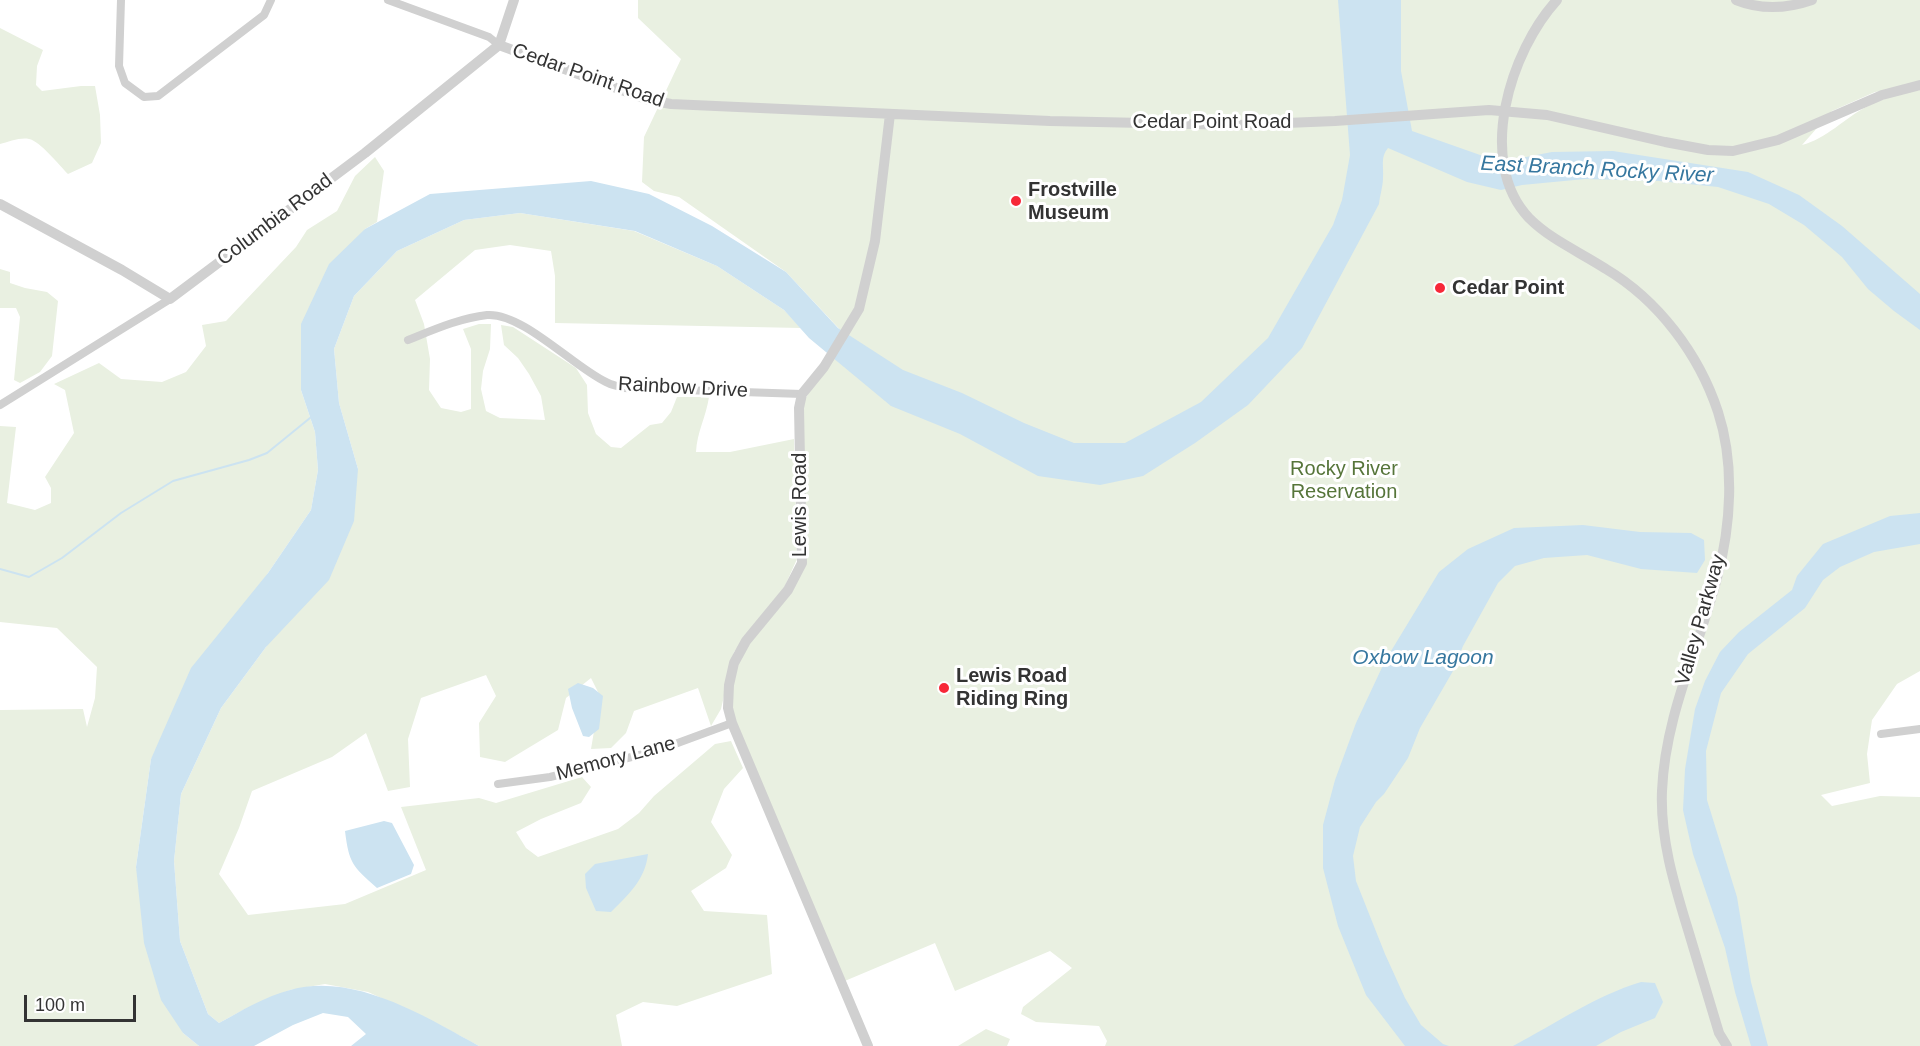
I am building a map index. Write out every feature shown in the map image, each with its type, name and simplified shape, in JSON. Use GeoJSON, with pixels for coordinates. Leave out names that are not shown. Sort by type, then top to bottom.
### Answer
{"type":"FeatureCollection","features":[{"type":"Feature","properties":{"kind":"street"},"geometry":{"type":"LineString","coordinates":[[121,0],[119,66],[124,83],[144,98],[158,96],[264,15],[271,0]]}},
{"type":"Feature","properties":{"kind":"street"},"geometry":{"type":"LineString","coordinates":[[388,0],[489,37],[499,45],[514,0]]}},
{"type":"Feature","properties":{"kind":"street","name":"Valley Parkway"},"geometry":{"type":"LineString","coordinates":[[1557,0],[1543,17],[1528,43],[1512,82],[1505,110],[1501,142],[1502,159],[1512,191],[1527,216],[1548,234],[1629,284],[1661,315],[1683,341],[1717,409],[1729,460],[1727,517],[1717,577],[1674,713],[1662,792],[1663,824],[1669,862],[1719,1033],[1727,1046]]}},
{"type":"Feature","properties":{"kind":"street"},"geometry":{"type":"LineString","coordinates":[[1736,0],[1748,5],[1771,9],[1812,0]]}},
{"type":"Feature","properties":{"kind":"street","name":"Cedar Point Road"},"geometry":{"type":"LineString","coordinates":[[499,45],[649,100],[671,104],[890,114],[1238,125],[1505,110],[1546,115],[1708,150],[1733,151],[1778,140],[1882,95],[1920,85]]}},
{"type":"Feature","properties":{"kind":"street","name":"Columbia Road"},"geometry":{"type":"LineString","coordinates":[[0,405],[170,299],[364,153],[499,45]]}},
{"type":"Feature","properties":{"kind":"street"},"geometry":{"type":"LineString","coordinates":[[802,394],[824,367],[859,309],[875,241],[890,114]]}},
{"type":"Feature","properties":{"kind":"street"},"geometry":{"type":"LineString","coordinates":[[0,204],[122,270],[170,299]]}},
{"type":"Feature","properties":{"kind":"street","name":"Rainbow Drive"},"geometry":{"type":"LineString","coordinates":[[408,340],[451,324],[489,315],[507,319],[535,334],[605,382],[623,388],[802,394]]}},
{"type":"Feature","properties":{"kind":"street","name":"Lewis Road"},"geometry":{"type":"LineString","coordinates":[[802,394],[799,408],[802,563],[788,590],[746,641],[734,663],[729,685],[728,708],[732,723],[868,1046]]}},
{"type":"Feature","properties":{"kind":"street","name":"Memory Lane"},"geometry":{"type":"LineString","coordinates":[[498,784],[550,777],[656,752],[732,723]]}},
{"type":"Feature","properties":{"kind":"street"},"geometry":{"type":"LineString","coordinates":[[1881,734],[1920,729]]}},
{"type":"Feature","properties":{"kind":"green space","name":"Rocky River Reservation"},"geometry":{"type":"Polygon","coordinates":[[[638,0],[1920,0],[1920,86],[1875,92],[1832,111],[1802,145],[1819,138],[1872,104],[1920,90],[1920,671],[1897,684],[1872,720],[1867,754],[1870,783],[1821,795],[1832,806],[1880,796],[1920,797],[1920,1046],[1105,1046],[1107,1041],[1099,1026],[1036,1022],[1021,1014],[1023,1007],[1072,968],[1050,951],[955,991],[935,943],[840,983],[727,712],[736,653],[805,567],[798,411],[844,334],[786,272],[679,197],[654,191],[642,182],[644,137],[681,59],[638,18],[638,0]]]}},
{"type":"Feature","properties":{"kind":"green space"},"geometry":{"type":"Polygon","coordinates":[[[0,28],[43,50],[37,66],[36,85],[42,91],[95,86],[100,115],[101,143],[92,163],[68,174],[44,149],[29,139],[0,144],[0,28]]]}},
{"type":"Feature","properties":{"kind":"green space"},"geometry":{"type":"Polygon","coordinates":[[[375,157],[384,171],[377,222],[365,229],[301,390],[315,432],[318,470],[311,510],[268,573],[151,759],[136,867],[183,1033],[199,1046],[0,1046],[0,710],[83,709],[87,727],[95,698],[97,667],[57,628],[0,622],[0,426],[16,427],[7,503],[35,510],[51,503],[51,488],[45,477],[74,433],[65,390],[54,384],[99,363],[121,379],[162,382],[186,372],[206,346],[202,325],[226,321],[296,247],[307,230],[337,211],[355,176],[375,157]]]}},
{"type":"Feature","properties":{"kind":"green space"},"geometry":{"type":"Polygon","coordinates":[[[520,213],[634,231],[717,266],[784,310],[801,328],[555,323],[555,276],[551,251],[510,245],[475,250],[415,300],[424,324],[430,359],[429,390],[441,408],[461,412],[471,409],[471,349],[463,329],[479,324],[491,324],[490,349],[483,371],[481,389],[486,411],[500,418],[545,420],[541,396],[518,358],[504,345],[501,325],[513,327],[576,368],[587,385],[588,413],[596,434],[611,447],[621,448],[650,425],[662,423],[671,412],[677,397],[709,397],[696,452],[730,452],[794,439],[797,559],[784,588],[734,652],[721,709],[711,726],[698,688],[634,711],[626,733],[611,748],[591,749],[600,696],[591,678],[566,698],[558,730],[505,762],[480,757],[479,723],[496,696],[486,675],[421,698],[408,739],[410,787],[388,791],[366,733],[332,757],[252,791],[219,874],[248,915],[345,904],[426,870],[401,807],[479,798],[496,803],[582,777],[591,787],[581,803],[516,832],[526,848],[538,857],[618,829],[639,813],[654,796],[715,744],[731,741],[743,768],[724,789],[711,822],[732,855],[726,868],[691,891],[704,911],[767,915],[772,974],[677,1006],[643,1002],[616,1015],[622,1046],[479,1046],[434,1022],[368,992],[325,984],[290,990],[219,1023],[208,1014],[180,941],[174,861],[181,794],[221,708],[266,647],[358,469],[339,403],[334,349],[354,296],[397,251],[464,220],[520,213]]]}},
{"type":"Feature","properties":{"kind":"green space"},"geometry":{"type":"Polygon","coordinates":[[[0,269],[10,272],[10,283],[47,292],[58,301],[52,356],[40,372],[20,383],[14,380],[20,317],[16,308],[0,308],[0,269]]]}},
{"type":"Feature","properties":{"kind":"green space"},"geometry":{"type":"Polygon","coordinates":[[[986,1029],[1010,1039],[1007,1046],[958,1046],[986,1029]]]}},
{"type":"Feature","properties":{"kind":"water","name":"East Branch Rocky River"},"geometry":{"type":"Polygon","coordinates":[[[1338,0],[1401,0],[1401,71],[1412,131],[1500,162],[1552,152],[1613,151],[1748,172],[1799,195],[1842,226],[1920,294],[1920,330],[1868,289],[1842,257],[1804,225],[1769,204],[1718,187],[1659,181],[1585,179],[1522,185],[1501,190],[1467,182],[1388,148],[1383,159],[1383,181],[1379,204],[1302,348],[1248,405],[1195,443],[1143,476],[1100,485],[1038,476],[960,434],[891,406],[809,338],[784,310],[717,266],[635,231],[520,213],[464,220],[397,251],[354,296],[334,349],[339,403],[358,469],[354,521],[329,580],[266,647],[221,708],[181,794],[174,861],[180,941],[208,1014],[219,1023],[254,1004],[290,990],[314,986],[339,987],[363,992],[412,1010],[479,1046],[351,1046],[366,1034],[348,1017],[323,1013],[293,1025],[254,1046],[199,1046],[183,1033],[161,1000],[144,943],[136,867],[151,759],[191,668],[268,573],[311,510],[318,470],[315,432],[301,390],[301,324],[329,264],[365,229],[430,194],[591,181],[649,194],[712,226],[786,272],[838,328],[903,370],[962,393],[1024,423],[1074,443],[1125,443],[1201,402],[1268,338],[1333,225],[1342,200],[1350,155],[1338,0]]]}},
{"type":"Feature","properties":{"kind":"water"},"geometry":{"type":"Polygon","coordinates":[[[1920,513],[1920,544],[1874,552],[1840,567],[1823,580],[1805,608],[1748,654],[1721,693],[1706,751],[1707,800],[1737,897],[1751,982],[1768,1046],[1751,1046],[1725,948],[1693,854],[1683,810],[1685,769],[1695,709],[1705,681],[1720,652],[1739,632],[1792,590],[1797,576],[1823,544],[1890,516],[1920,513]]]}},
{"type":"Feature","properties":{"kind":"water","name":"Oxbow Lagoon"},"geometry":{"type":"Polygon","coordinates":[[[1583,525],[1640,532],[1691,533],[1704,540],[1705,560],[1697,573],[1641,569],[1587,555],[1544,558],[1515,566],[1498,583],[1463,646],[1453,671],[1420,728],[1408,758],[1360,827],[1353,856],[1356,881],[1405,998],[1421,1025],[1443,1044],[1449,1046],[1405,1046],[1366,995],[1338,926],[1323,868],[1323,825],[1335,780],[1356,723],[1385,661],[1439,572],[1468,549],[1514,528],[1583,525]]]}},
{"type":"Feature","properties":{"kind":"water"},"geometry":{"type":"Polygon","coordinates":[[[578,683],[593,688],[603,696],[599,729],[589,737],[583,736],[572,708],[568,689],[578,683]]]}},
{"type":"Feature","properties":{"kind":"water"},"geometry":{"type":"Polygon","coordinates":[[[384,821],[392,823],[414,865],[411,874],[377,888],[353,863],[345,831],[384,821]]]}},
{"type":"Feature","properties":{"kind":"water"},"geometry":{"type":"Polygon","coordinates":[[[648,854],[640,879],[630,893],[611,912],[596,911],[586,888],[585,874],[595,864],[648,854]]]}},
{"type":"Feature","properties":{"kind":"water"},"geometry":{"type":"Polygon","coordinates":[[[1641,982],[1655,983],[1663,1002],[1655,1018],[1621,1032],[1596,1046],[1513,1046],[1607,995],[1641,982]]]}},
{"type":"Feature","properties":{"kind":"waterway"},"geometry":{"type":"LineString","coordinates":[[0,569],[29,577],[62,558],[121,513],[173,481],[267,453],[310,418]]}},
{"type":"Feature","properties":{"kind":"place","name":"Frostville Museum"},"geometry":{"type":"Point","coordinates":[1016,201]}},
{"type":"Feature","properties":{"kind":"place","name":"Cedar Point"},"geometry":{"type":"Point","coordinates":[1440,288]}},
{"type":"Feature","properties":{"kind":"place","name":"Lewis Road Riding Ring"},"geometry":{"type":"Point","coordinates":[944,688]}}]}
